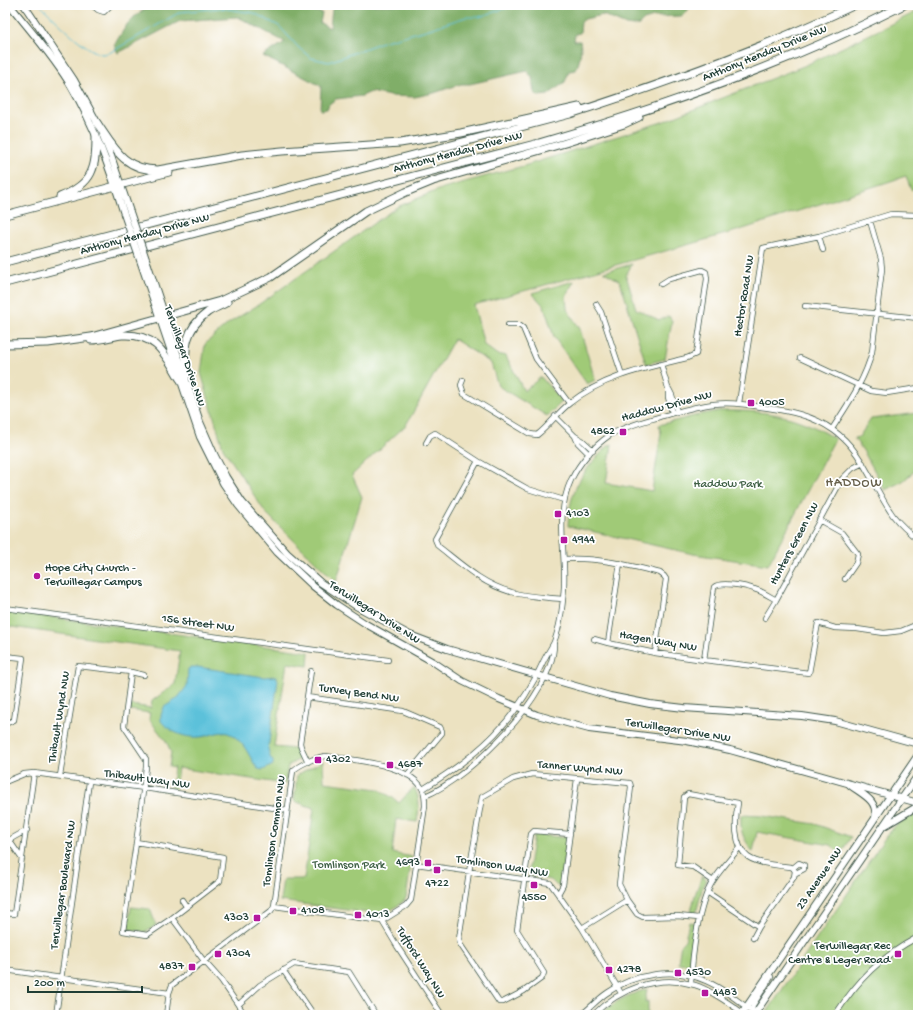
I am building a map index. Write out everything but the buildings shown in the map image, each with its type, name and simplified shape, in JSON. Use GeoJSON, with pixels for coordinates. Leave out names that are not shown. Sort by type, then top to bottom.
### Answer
{"type":"FeatureCollection","features":[{"type":"Feature","properties":{"kind":"highway","name":"Anthony Henday Drive NW"},"geometry":{"type":"LineString","coordinates":[[5,262],[570,114],[661,84],[747,52],[855,5]]}},
{"type":"Feature","properties":{"kind":"highway","name":"Anthony Henday Drive NW"},"geometry":{"type":"LineString","coordinates":[[5,283],[539,143],[660,106],[756,71],[836,38],[904,5]]}},
{"type":"Feature","properties":{"kind":"highway"},"geometry":{"type":"LineString","coordinates":[[98,122],[116,151],[129,163],[147,170],[158,170],[242,155],[400,143],[442,136],[609,101]]}},
{"type":"Feature","properties":{"kind":"highway"},"geometry":{"type":"LineString","coordinates":[[71,340],[91,337],[162,318],[233,296],[271,277],[366,212],[406,192],[433,181],[565,143],[624,124],[660,106]]}},
{"type":"Feature","properties":{"kind":"highway"},"geometry":{"type":"LineString","coordinates":[[38,206],[72,192],[88,178],[95,165],[96,135]]}},
{"type":"Feature","properties":{"kind":"highway"},"geometry":{"type":"LineString","coordinates":[[5,215],[215,160]]}},
{"type":"Feature","properties":{"kind":"highway"},"geometry":{"type":"LineString","coordinates":[[183,378],[185,349],[189,332],[197,321],[233,296]]}},
{"type":"Feature","properties":{"kind":"highway"},"geometry":{"type":"LineString","coordinates":[[5,344],[98,340],[134,335],[153,341],[160,347],[183,378]]}},
{"type":"Feature","properties":{"kind":"main road","name":"Terwillegar Drive NW"},"geometry":{"type":"LineString","coordinates":[[10,5],[58,66],[96,135],[118,186],[183,378],[205,434],[226,477],[242,502],[263,527],[287,553],[311,575],[333,592],[356,606],[410,635],[447,649],[544,678],[610,696],[650,704],[802,716],[835,721],[918,744]]}},
{"type":"Feature","properties":{"kind":"main road","name":"Terwillegar Drive NW"},"geometry":{"type":"LineString","coordinates":[[24,5],[74,80],[98,122],[112,156],[118,186]]}},
{"type":"Feature","properties":{"kind":"main road","name":"Terwillegar Drive NW"},"geometry":{"type":"LineString","coordinates":[[183,378],[200,437],[223,483],[259,532],[287,562],[323,594],[366,624],[435,663],[462,681],[521,709],[545,718],[589,729],[687,741],[730,750],[918,804]]}},
{"type":"Feature","properties":{"kind":"main road","name":"23 Avenue NW"},"geometry":{"type":"LineString","coordinates":[[753,1013],[789,944],[918,756]]}},
{"type":"Feature","properties":{"kind":"main road","name":"23 Avenue NW"},"geometry":{"type":"LineString","coordinates":[[743,1014],[753,1013],[918,776]]}},
{"type":"Feature","properties":{"kind":"main road"},"geometry":{"type":"LineString","coordinates":[[847,783],[874,804],[876,811],[874,820]]}},
{"type":"Feature","properties":{"kind":"main road"},"geometry":{"type":"LineString","coordinates":[[883,827],[918,804]]}},
{"type":"Feature","properties":{"kind":"street"},"geometry":{"type":"LineString","coordinates":[[92,5],[101,12],[105,11],[111,5]]}},
{"type":"Feature","properties":{"kind":"street","name":"Hector Road NW"},"geometry":{"type":"LineString","coordinates":[[739,403],[763,248],[819,236],[896,213],[918,215]]}},
{"type":"Feature","properties":{"kind":"street"},"geometry":{"type":"LineString","coordinates":[[832,429],[859,386],[869,364],[882,269],[881,259],[870,221]]}},
{"type":"Feature","properties":{"kind":"street"},"geometry":{"type":"LineString","coordinates":[[819,236],[823,250]]}},
{"type":"Feature","properties":{"kind":"street"},"geometry":{"type":"LineString","coordinates":[[464,380],[461,385],[464,394],[532,435],[537,435],[569,403],[592,387],[622,375],[687,358],[696,354],[707,275],[706,272],[702,270],[668,279],[661,284]]}},
{"type":"Feature","properties":{"kind":"street"},"geometry":{"type":"LineString","coordinates":[[596,304],[601,312],[622,375]]}},
{"type":"Feature","properties":{"kind":"street"},"geometry":{"type":"LineString","coordinates":[[805,306],[918,318]]}},
{"type":"Feature","properties":{"kind":"street"},"geometry":{"type":"LineString","coordinates":[[508,325],[519,325],[523,328],[536,359],[569,403]]}},
{"type":"Feature","properties":{"kind":"street"},"geometry":{"type":"LineString","coordinates":[[800,358],[871,391],[887,393],[918,388]]}},
{"type":"Feature","properties":{"kind":"street"},"geometry":{"type":"LineString","coordinates":[[661,364],[668,388],[668,397],[675,413]]}},
{"type":"Feature","properties":{"kind":"street","name":"Haddow Drive NW"},"geometry":{"type":"LineString","coordinates":[[423,789],[461,763],[489,741],[521,709],[544,678],[554,652],[554,642],[563,599],[564,559],[561,522],[564,500],[574,474],[591,452],[610,436],[624,428],[675,413],[713,404],[739,403],[802,414],[832,429],[851,446],[863,463],[890,513],[918,540]]}},
{"type":"Feature","properties":{"kind":"street"},"geometry":{"type":"LineString","coordinates":[[555,416],[575,436],[578,443],[591,452]]}},
{"type":"Feature","properties":{"kind":"street"},"geometry":{"type":"LineString","coordinates":[[426,443],[430,436],[435,434],[478,461],[528,489],[564,500]]}},
{"type":"Feature","properties":{"kind":"street"},"geometry":{"type":"LineString","coordinates":[[478,461],[436,536],[436,544],[477,576],[492,585],[516,594],[563,599]]}},
{"type":"Feature","properties":{"kind":"street","name":"Hunters Green NW"},"geometry":{"type":"LineString","coordinates":[[765,618],[842,479],[853,468],[863,463]]}},
{"type":"Feature","properties":{"kind":"street"},"geometry":{"type":"LineString","coordinates":[[819,520],[842,533],[858,554],[856,562],[845,579]]}},
{"type":"Feature","properties":{"kind":"street"},"geometry":{"type":"LineString","coordinates":[[564,559],[586,558],[620,563],[660,573],[665,577],[655,653]]}},
{"type":"Feature","properties":{"kind":"street","name":"Hagen Way NW"},"geometry":{"type":"LineString","coordinates":[[608,643],[620,563]]}},
{"type":"Feature","properties":{"kind":"street","name":"Hunters Green NW"},"geometry":{"type":"LineString","coordinates":[[704,660],[714,589],[716,585],[722,584],[754,589],[776,600]]}},
{"type":"Feature","properties":{"kind":"street","name":"156 Street NW"},"geometry":{"type":"LineString","coordinates":[[5,608],[388,660]]}},
{"type":"Feature","properties":{"kind":"street"},"geometry":{"type":"LineString","coordinates":[[704,660],[809,673],[818,622],[835,628],[884,633],[895,632],[917,626]]}},
{"type":"Feature","properties":{"kind":"street","name":"Hagen Way NW"},"geometry":{"type":"LineString","coordinates":[[594,639],[655,653],[704,660]]}},
{"type":"Feature","properties":{"kind":"street","name":"Haddow Drive NW"},"geometry":{"type":"LineString","coordinates":[[425,796],[444,786],[489,751],[511,727],[545,657],[554,642]]}},
{"type":"Feature","properties":{"kind":"street"},"geometry":{"type":"LineString","coordinates":[[5,656],[23,658],[14,720],[5,724]]}},
{"type":"Feature","properties":{"kind":"street","name":"Thibault Wynd NW"},"geometry":{"type":"LineString","coordinates":[[60,776],[78,666],[131,672],[144,675]]}},
{"type":"Feature","properties":{"kind":"street"},"geometry":{"type":"LineString","coordinates":[[308,762],[300,743],[311,671]]}},
{"type":"Feature","properties":{"kind":"street"},"geometry":{"type":"LineString","coordinates":[[131,672],[124,724],[125,729],[146,759],[144,788],[136,842],[123,931],[147,935],[172,918],[220,881],[223,857],[136,842]]}},
{"type":"Feature","properties":{"kind":"street","name":"Turvey Bend NW"},"geometry":{"type":"LineString","coordinates":[[306,697],[403,710],[440,727],[442,733],[407,775]]}},
{"type":"Feature","properties":{"kind":"street","name":"Tomlinson Common NW"},"geometry":{"type":"LineString","coordinates":[[274,906],[293,771],[296,768],[325,756],[375,763],[407,775],[417,782],[423,789]]}},
{"type":"Feature","properties":{"kind":"street"},"geometry":{"type":"LineString","coordinates":[[5,913],[14,914],[34,773]]}},
{"type":"Feature","properties":{"kind":"street","name":"Thibault Way NW"},"geometry":{"type":"LineString","coordinates":[[5,782],[24,774],[34,773],[287,810]]}},
{"type":"Feature","properties":{"kind":"street","name":"Tanner Wynd NW"},"geometry":{"type":"LineString","coordinates":[[524,879],[517,930],[544,973],[542,978],[524,991],[503,1002],[498,1000],[459,942],[469,872],[482,799],[484,796],[513,779],[532,774],[630,783],[631,787],[619,884],[627,900],[637,914],[643,917],[677,916],[699,918]]}},
{"type":"Feature","properties":{"kind":"street"},"geometry":{"type":"LineString","coordinates":[[558,894],[563,885],[577,779]]}},
{"type":"Feature","properties":{"kind":"street","name":"Terwillegar Boulevard NW"},"geometry":{"type":"LineString","coordinates":[[56,1015],[89,782]]}},
{"type":"Feature","properties":{"kind":"street"},"geometry":{"type":"LineString","coordinates":[[166,1015],[172,985],[272,911],[274,906],[382,921],[406,906],[411,900],[425,806],[423,789]]}},
{"type":"Feature","properties":{"kind":"street"},"geometry":{"type":"LineString","coordinates":[[713,881],[693,867],[678,865],[684,797],[688,794],[738,804],[735,820],[736,832],[740,847],[748,857],[769,865],[794,871],[753,938]]}},
{"type":"Feature","properties":{"kind":"street"},"geometry":{"type":"LineString","coordinates":[[22,859],[9,840],[27,830]]}},
{"type":"Feature","properties":{"kind":"street"},"geometry":{"type":"LineString","coordinates":[[524,879],[532,832],[570,834]]}},
{"type":"Feature","properties":{"kind":"street"},"geometry":{"type":"LineString","coordinates":[[691,984],[699,918],[707,892],[713,881],[740,847]]}},
{"type":"Feature","properties":{"kind":"street","name":"Tomlinson Way NW"},"geometry":{"type":"LineString","coordinates":[[416,864],[550,883],[582,928],[621,993]]}},
{"type":"Feature","properties":{"kind":"street"},"geometry":{"type":"LineString","coordinates":[[707,892],[759,927]]}},
{"type":"Feature","properties":{"kind":"street"},"geometry":{"type":"LineString","coordinates":[[182,900],[186,906]]}},
{"type":"Feature","properties":{"kind":"street"},"geometry":{"type":"LineString","coordinates":[[582,928],[627,900]]}},
{"type":"Feature","properties":{"kind":"street"},"geometry":{"type":"LineString","coordinates":[[172,918],[204,961],[221,980],[245,1015]]}},
{"type":"Feature","properties":{"kind":"street","name":"Tufford Way NW"},"geometry":{"type":"LineString","coordinates":[[382,921],[442,1015]]}},
{"type":"Feature","properties":{"kind":"street"},"geometry":{"type":"LineString","coordinates":[[834,1015],[867,972],[885,957],[918,937]]}},
{"type":"Feature","properties":{"kind":"street"},"geometry":{"type":"LineString","coordinates":[[238,1006],[260,986],[294,964],[349,972],[376,1015]]}},
{"type":"Feature","properties":{"kind":"street"},"geometry":{"type":"LineString","coordinates":[[5,970],[170,993]]}},
{"type":"Feature","properties":{"kind":"street"},"geometry":{"type":"LineString","coordinates":[[284,970],[314,1015]]}},
{"type":"Feature","properties":{"kind":"street"},"geometry":{"type":"LineString","coordinates":[[581,1015],[602,997],[618,986],[632,980],[654,974],[691,975],[708,982],[753,1013]]}},
{"type":"Feature","properties":{"kind":"street"},"geometry":{"type":"LineString","coordinates":[[593,1015],[608,1001],[621,993],[641,985],[655,982],[691,984],[706,990],[743,1014]]}},
{"type":"Feature","properties":{"kind":"green space"},"geometry":{"type":"Polygon","coordinates":[[[160,5],[304,5],[308,10],[322,13],[320,23],[330,28],[332,9],[342,5],[691,5],[686,13],[681,16],[654,17],[644,20],[639,25],[633,26],[626,25],[603,15],[585,19],[581,22],[580,33],[575,34],[574,41],[580,41],[581,48],[580,59],[576,70],[569,71],[565,82],[548,95],[538,96],[534,92],[532,77],[527,71],[470,84],[461,84],[434,93],[415,97],[390,96],[371,92],[362,96],[336,99],[329,104],[327,109],[320,110],[321,86],[263,56],[285,42],[238,17],[180,21],[118,53],[114,45],[128,23],[145,9],[159,7],[160,5]]]}},
{"type":"Feature","properties":{"kind":"green space"},"geometry":{"type":"Polygon","coordinates":[[[918,11],[918,187],[911,190],[906,176],[740,230],[474,305],[484,345],[496,354],[506,356],[524,391],[541,377],[562,402],[547,416],[498,386],[491,363],[454,339],[406,425],[352,475],[362,497],[336,582],[265,512],[223,448],[201,373],[205,344],[229,323],[258,305],[397,207],[443,188],[527,165],[662,122],[806,65],[918,11]]]}},
{"type":"Feature","properties":{"kind":"green space"},"geometry":{"type":"Polygon","coordinates":[[[632,264],[626,275],[636,309],[659,320],[669,316],[672,321],[665,359],[646,364],[620,281],[604,272],[632,264]]]}},
{"type":"Feature","properties":{"kind":"green space"},"geometry":{"type":"Polygon","coordinates":[[[574,281],[566,296],[567,309],[580,329],[595,380],[587,384],[554,337],[544,306],[532,293],[574,281]]]}},
{"type":"Feature","properties":{"kind":"green space","name":"Haddow Park"},"geometry":{"type":"Polygon","coordinates":[[[719,411],[750,411],[779,415],[807,424],[835,439],[768,565],[693,554],[568,526],[571,502],[579,482],[591,464],[608,446],[612,444],[606,483],[652,491],[661,433],[659,425],[719,411]]]}},
{"type":"Feature","properties":{"kind":"green space"},"geometry":{"type":"Polygon","coordinates":[[[918,413],[918,468],[903,481],[885,490],[864,452],[854,438],[859,437],[871,419],[918,413]]]}},
{"type":"Feature","properties":{"kind":"green space"},"geometry":{"type":"Polygon","coordinates":[[[5,611],[309,652],[308,666],[287,663],[274,747],[297,749],[301,758],[288,766],[285,784],[178,768],[175,789],[171,788],[174,768],[169,767],[171,752],[166,741],[149,719],[150,713],[130,710],[131,705],[151,708],[152,701],[175,684],[180,651],[5,626],[5,611]]]}},
{"type":"Feature","properties":{"kind":"green space","name":"Tomlinson Park"},"geometry":{"type":"Polygon","coordinates":[[[323,761],[324,782],[378,789],[399,803],[414,787],[418,796],[419,804],[417,822],[396,819],[392,853],[412,857],[406,898],[384,915],[280,901],[283,879],[304,879],[314,808],[294,801],[297,775],[323,761]]]}},
{"type":"Feature","properties":{"kind":"green space"},"geometry":{"type":"Polygon","coordinates":[[[741,815],[762,816],[815,824],[851,837],[840,854],[831,845],[757,832],[753,852],[743,835],[741,815]]]}},
{"type":"Feature","properties":{"kind":"green space"},"geometry":{"type":"Polygon","coordinates":[[[918,815],[918,1015],[765,1015],[887,835],[900,822],[918,815]]]}},
{"type":"Feature","properties":{"kind":"green space"},"geometry":{"type":"Polygon","coordinates":[[[535,834],[567,839],[560,885],[557,886],[551,880],[529,876],[528,873],[535,834]]]}},
{"type":"Feature","properties":{"kind":"green space"},"geometry":{"type":"Polygon","coordinates":[[[702,876],[707,880],[702,889],[696,913],[691,912],[695,895],[702,876]]]}},
{"type":"Feature","properties":{"kind":"green space"},"geometry":{"type":"Polygon","coordinates":[[[131,907],[150,909],[156,925],[146,932],[128,929],[131,907]]]}},
{"type":"Feature","properties":{"kind":"green space"},"geometry":{"type":"Polygon","coordinates":[[[689,922],[695,923],[689,964],[678,963],[681,944],[685,940],[689,922]]]}},
{"type":"Feature","properties":{"kind":"green space"},"geometry":{"type":"Polygon","coordinates":[[[647,989],[645,1002],[648,1001],[648,1015],[600,1015],[622,999],[647,989]]]}},
{"type":"Feature","properties":{"kind":"water"},"geometry":{"type":"Polygon","coordinates":[[[191,667],[264,677],[276,676],[278,680],[268,749],[273,765],[263,770],[258,769],[239,740],[228,733],[221,732],[206,736],[194,737],[175,733],[165,726],[161,721],[161,715],[164,707],[177,699],[187,686],[188,669],[191,667]]]}},
{"type":"Feature","properties":{"kind":"waterway"},"geometry":{"type":"LineString","coordinates":[[41,6],[79,41],[95,52],[102,54],[111,52],[180,12],[220,8],[254,13],[279,26],[299,48],[311,58],[329,62],[385,41],[466,17],[479,17],[515,5]]}},
{"type":"Feature","properties":{"kind":"place","name":"4005"},"geometry":{"type":"Point","coordinates":[751,403]}},
{"type":"Feature","properties":{"kind":"place","name":"4862"},"geometry":{"type":"Point","coordinates":[623,432]}},
{"type":"Feature","properties":{"kind":"place","name":"4103"},"geometry":{"type":"Point","coordinates":[558,514]}},
{"type":"Feature","properties":{"kind":"place","name":"4944"},"geometry":{"type":"Point","coordinates":[564,540]}},
{"type":"Feature","properties":{"kind":"place","name":"Hope City Church - Terwillegar Campus"},"geometry":{"type":"Point","coordinates":[37,576]}},
{"type":"Feature","properties":{"kind":"place","name":"4302"},"geometry":{"type":"Point","coordinates":[318,760]}},
{"type":"Feature","properties":{"kind":"place","name":"4687"},"geometry":{"type":"Point","coordinates":[390,765]}},
{"type":"Feature","properties":{"kind":"place","name":"4693"},"geometry":{"type":"Point","coordinates":[428,863]}},
{"type":"Feature","properties":{"kind":"place","name":"4722"},"geometry":{"type":"Point","coordinates":[437,870]}},
{"type":"Feature","properties":{"kind":"place","name":"4550"},"geometry":{"type":"Point","coordinates":[534,885]}},
{"type":"Feature","properties":{"kind":"place","name":"4108"},"geometry":{"type":"Point","coordinates":[293,911]}},
{"type":"Feature","properties":{"kind":"place","name":"4013"},"geometry":{"type":"Point","coordinates":[358,915]}},
{"type":"Feature","properties":{"kind":"place","name":"4303"},"geometry":{"type":"Point","coordinates":[257,918]}},
{"type":"Feature","properties":{"kind":"place","name":"4304"},"geometry":{"type":"Point","coordinates":[218,954]}},
{"type":"Feature","properties":{"kind":"place","name":"Terwillegar Rec Centre & Leger Road"},"geometry":{"type":"Point","coordinates":[898,954]}},
{"type":"Feature","properties":{"kind":"place","name":"4837"},"geometry":{"type":"Point","coordinates":[192,967]}},
{"type":"Feature","properties":{"kind":"place","name":"4278"},"geometry":{"type":"Point","coordinates":[609,970]}},
{"type":"Feature","properties":{"kind":"place","name":"4530"},"geometry":{"type":"Point","coordinates":[678,973]}},
{"type":"Feature","properties":{"kind":"place","name":"4483"},"geometry":{"type":"Point","coordinates":[705,993]}},
{"type":"Feature","properties":{"kind":"district","name":"HADDOW"},"geometry":{"type":"Point","coordinates":[854,483]}}]}
